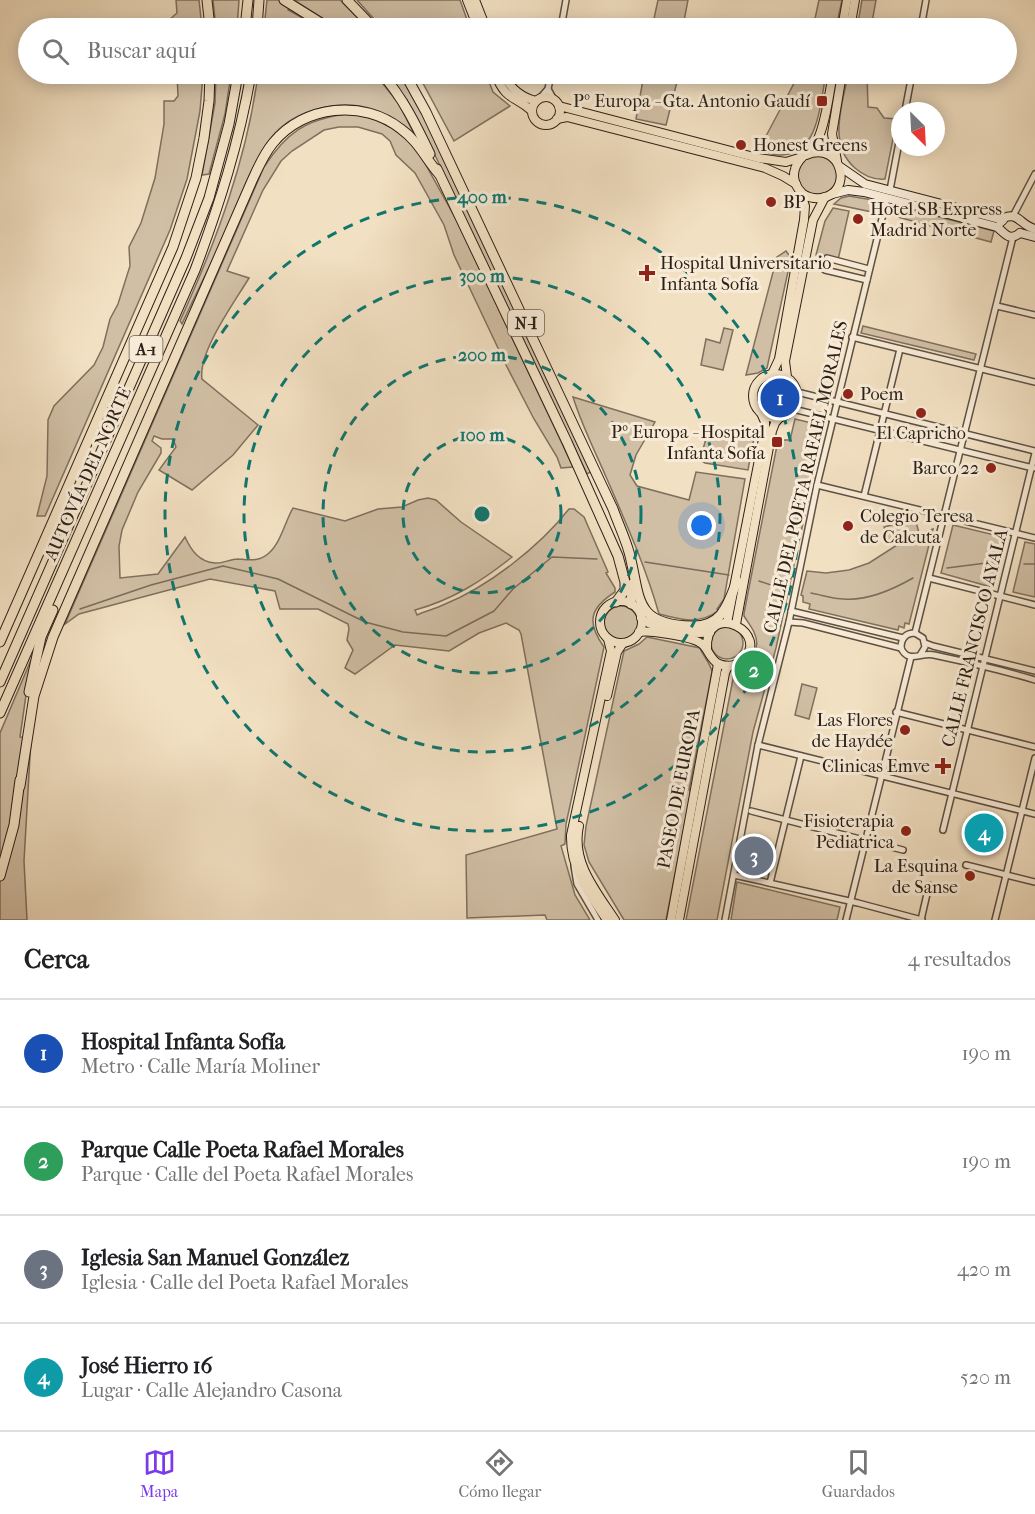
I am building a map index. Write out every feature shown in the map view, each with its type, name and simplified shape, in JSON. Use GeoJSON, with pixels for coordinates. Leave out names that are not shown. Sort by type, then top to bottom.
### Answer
{"type":"FeatureCollection","features":[{"type":"Feature","properties":{"kind":"highway"},"geometry":{"type":"LineString","coordinates":[[207,0],[209,18]]}},
{"type":"Feature","properties":{"kind":"highway"},"geometry":{"type":"LineString","coordinates":[[246,18],[248,0]]}},
{"type":"Feature","properties":{"kind":"highway"},"geometry":{"type":"LineString","coordinates":[[258,18],[260,0]]}},
{"type":"Feature","properties":{"kind":"highway"},"geometry":{"type":"LineString","coordinates":[[284,0],[313,18]]}},
{"type":"Feature","properties":{"kind":"highway"},"geometry":{"type":"LineString","coordinates":[[347,0],[364,18]]}},
{"type":"Feature","properties":{"kind":"highway"},"geometry":{"type":"LineString","coordinates":[[0,642],[173,248],[196,178],[209,101],[210,84]]}},
{"type":"Feature","properties":{"kind":"highway","name":"AUTOVÍA DEL NORTE"},"geometry":{"type":"LineString","coordinates":[[0,682],[186,258],[212,188],[229,124],[236,84]]}},
{"type":"Feature","properties":{"kind":"highway","name":"AUTOVÍA DEL NORTE"},"geometry":{"type":"LineString","coordinates":[[0,714],[203,250],[238,142],[249,84]]}},
{"type":"Feature","properties":{"kind":"highway","name":"N-I"},"geometry":{"type":"LineString","coordinates":[[391,84],[413,118],[567,442],[613,546],[625,582],[625,590],[616,602]]}},
{"type":"Feature","properties":{"kind":"highway","name":"N-I"},"geometry":{"type":"LineString","coordinates":[[411,84],[613,509],[629,552],[633,570],[631,604]]}},
{"type":"Feature","properties":{"kind":"highway"},"geometry":{"type":"LineString","coordinates":[[0,876],[9,850],[34,696],[53,637],[265,155],[284,132],[300,122],[329,111],[356,110],[379,116],[401,128],[411,137],[439,174]]}},
{"type":"Feature","properties":{"kind":"highway"},"geometry":{"type":"LineString","coordinates":[[20,786],[21,747],[27,704],[40,644],[73,562],[81,532]]}},
{"type":"Feature","properties":{"kind":"highway"},"geometry":{"type":"LineString","coordinates":[[633,570],[636,591],[641,604],[653,618],[682,626],[699,626],[713,621],[724,612],[737,581]]}},
{"type":"Feature","properties":{"kind":"main road"},"geometry":{"type":"LineString","coordinates":[[467,0],[474,18]]}},
{"type":"Feature","properties":{"kind":"main road"},"geometry":{"type":"LineString","coordinates":[[475,0],[482,18]]}},
{"type":"Feature","properties":{"kind":"main road"},"geometry":{"type":"LineString","coordinates":[[844,18],[848,0]]}},
{"type":"Feature","properties":{"kind":"main road"},"geometry":{"type":"LineString","coordinates":[[852,18],[855,0]]}},
{"type":"Feature","properties":{"kind":"main road"},"geometry":{"type":"LineString","coordinates":[[499,84],[513,100],[532,111],[535,120],[545,125],[567,117],[765,168],[783,176],[810,197],[859,190],[888,194],[1003,220]]}},
{"type":"Feature","properties":{"kind":"main road"},"geometry":{"type":"LineString","coordinates":[[508,84],[528,99],[538,100],[547,97],[556,103],[758,158],[786,162],[819,151],[826,153],[865,184],[888,194],[997,227],[1004,235],[1035,237]]}},
{"type":"Feature","properties":{"kind":"main road"},"geometry":{"type":"LineString","coordinates":[[732,623],[737,581],[765,429],[765,422],[752,399],[757,383],[776,369],[779,360],[804,220],[805,206],[797,187],[794,170],[818,140],[831,84]]}},
{"type":"Feature","properties":{"kind":"main road"},"geometry":{"type":"LineString","coordinates":[[761,413],[774,418],[780,417],[793,409],[797,400],[797,392],[787,377],[785,361],[813,220],[840,181],[832,134],[840,84]]}},
{"type":"Feature","properties":{"kind":"main road"},"geometry":{"type":"LineString","coordinates":[[532,111],[538,100]]}},
{"type":"Feature","properties":{"kind":"main road"},"geometry":{"type":"LineString","coordinates":[[556,103],[559,114],[557,119]]}},
{"type":"Feature","properties":{"kind":"main road"},"geometry":{"type":"LineString","coordinates":[[1000,230],[1003,220],[1009,216],[1035,229]]}},
{"type":"Feature","properties":{"kind":"main road"},"geometry":{"type":"LineString","coordinates":[[1016,235],[1022,228],[1021,222]]}},
{"type":"Feature","properties":{"kind":"main road"},"geometry":{"type":"LineString","coordinates":[[771,374],[787,377]]}},
{"type":"Feature","properties":{"kind":"main road"},"geometry":{"type":"LineString","coordinates":[[732,623],[772,431],[780,417]]}},
{"type":"Feature","properties":{"kind":"main road"},"geometry":{"type":"LineString","coordinates":[[616,602],[631,604],[646,623],[699,634],[710,632]]}},
{"type":"Feature","properties":{"kind":"main road","name":"N-I"},"geometry":{"type":"LineString","coordinates":[[607,920],[584,884],[571,850],[572,835],[610,651],[608,639],[600,622],[604,609],[616,602]]}},
{"type":"Feature","properties":{"kind":"main road"},"geometry":{"type":"LineString","coordinates":[[615,920],[585,872],[578,849],[577,834],[617,652],[624,643],[634,639],[639,632],[641,618]]}},
{"type":"Feature","properties":{"kind":"main road"},"geometry":{"type":"LineString","coordinates":[[732,623],[746,632],[750,645],[748,651],[741,662],[728,666],[718,664],[709,655],[706,640],[717,625],[732,623]]}},
{"type":"Feature","properties":{"kind":"main road"},"geometry":{"type":"LineString","coordinates":[[639,632],[649,631],[698,641],[707,649]]}},
{"type":"Feature","properties":{"kind":"main road"},"geometry":{"type":"LineString","coordinates":[[608,639],[624,643]]}},
{"type":"Feature","properties":{"kind":"main road","name":"PASEO DE EUROPA"},"geometry":{"type":"LineString","coordinates":[[671,920],[718,664]]}},
{"type":"Feature","properties":{"kind":"main road","name":"PASEO DE EUROPA"},"geometry":{"type":"LineString","coordinates":[[679,920],[728,666]]}},
{"type":"Feature","properties":{"kind":"street"},"geometry":{"type":"LineString","coordinates":[[563,18],[566,0]]}},
{"type":"Feature","properties":{"kind":"street"},"geometry":{"type":"LineString","coordinates":[[923,18],[927,0]]}},
{"type":"Feature","properties":{"kind":"street"},"geometry":{"type":"LineString","coordinates":[[538,100],[548,89],[549,84]]}},
{"type":"Feature","properties":{"kind":"street"},"geometry":{"type":"LineString","coordinates":[[907,102],[910,84]]}},
{"type":"Feature","properties":{"kind":"street"},"geometry":{"type":"LineString","coordinates":[[548,89],[556,103]]}},
{"type":"Feature","properties":{"kind":"street","name":"CALLE DEL POETA RAFAEL MORALES"},"geometry":{"type":"LineString","coordinates":[[725,920],[758,746],[789,622],[817,485],[896,156]]}},
{"type":"Feature","properties":{"kind":"street"},"geometry":{"type":"LineString","coordinates":[[1013,216],[1035,174]]}},
{"type":"Feature","properties":{"kind":"street"},"geometry":{"type":"LineString","coordinates":[[915,633],[1016,235]]}},
{"type":"Feature","properties":{"kind":"street"},"geometry":{"type":"LineString","coordinates":[[827,258],[869,269]]}},
{"type":"Feature","properties":{"kind":"street"},"geometry":{"type":"LineString","coordinates":[[825,270],[867,279]]}},
{"type":"Feature","properties":{"kind":"street"},"geometry":{"type":"LineString","coordinates":[[997,306],[1035,315]]}},
{"type":"Feature","properties":{"kind":"street"},"geometry":{"type":"LineString","coordinates":[[852,337],[1035,382]]}},
{"type":"Feature","properties":{"kind":"street"},"geometry":{"type":"LineString","coordinates":[[864,496],[900,350]]}},
{"type":"Feature","properties":{"kind":"street"},"geometry":{"type":"LineString","coordinates":[[797,392],[1035,452]]}},
{"type":"Feature","properties":{"kind":"street"},"geometry":{"type":"LineString","coordinates":[[793,409],[1033,468]]}},
{"type":"Feature","properties":{"kind":"street","name":"CALLE FRANCISCO AYALA"},"geometry":{"type":"LineString","coordinates":[[943,830],[1033,468],[1035,452]]}},
{"type":"Feature","properties":{"kind":"street"},"geometry":{"type":"LineString","coordinates":[[817,485],[1035,538]]}},
{"type":"Feature","properties":{"kind":"street"},"geometry":{"type":"LineString","coordinates":[[929,578],[1035,605]]}},
{"type":"Feature","properties":{"kind":"street"},"geometry":{"type":"LineString","coordinates":[[791,611],[903,639]]}},
{"type":"Feature","properties":{"kind":"street"},"geometry":{"type":"LineString","coordinates":[[789,622],[803,623],[901,648],[906,656],[930,654],[1035,680]]}},
{"type":"Feature","properties":{"kind":"street"},"geometry":{"type":"LineString","coordinates":[[901,648],[903,639],[910,633],[915,633],[920,635],[925,643],[920,655]]}},
{"type":"Feature","properties":{"kind":"street"},"geometry":{"type":"LineString","coordinates":[[925,643],[1035,671]]}},
{"type":"Feature","properties":{"kind":"street"},"geometry":{"type":"LineString","coordinates":[[846,920],[911,657]]}},
{"type":"Feature","properties":{"kind":"street"},"geometry":{"type":"LineString","coordinates":[[896,712],[1035,747]]}},
{"type":"Feature","properties":{"kind":"street"},"geometry":{"type":"LineString","coordinates":[[758,746],[1035,814]]}},
{"type":"Feature","properties":{"kind":"street"},"geometry":{"type":"LineString","coordinates":[[770,883],[801,756]]}},
{"type":"Feature","properties":{"kind":"street"},"geometry":{"type":"LineString","coordinates":[[995,920],[1035,758]]}},
{"type":"Feature","properties":{"kind":"street"},"geometry":{"type":"LineString","coordinates":[[751,811],[903,850]]}},
{"type":"Feature","properties":{"kind":"street"},"geometry":{"type":"LineString","coordinates":[[574,861],[573,872],[577,884],[598,920]]}},
{"type":"Feature","properties":{"kind":"street"},"geometry":{"type":"LineString","coordinates":[[966,866],[1035,882]]}},
{"type":"Feature","properties":{"kind":"street"},"geometry":{"type":"LineString","coordinates":[[734,875],[851,901],[922,920],[929,885]]}},
{"type":"Feature","properties":{"kind":"shaded area"},"geometry":{"type":"Polygon","coordinates":[[[176,0],[199,0],[201,18],[171,18],[177,13],[176,0]]]}},
{"type":"Feature","properties":{"kind":"shaded area"},"geometry":{"type":"Polygon","coordinates":[[[213,0],[239,0],[238,18],[215,18],[213,0]]]}},
{"type":"Feature","properties":{"kind":"shaded area"},"geometry":{"type":"Polygon","coordinates":[[[267,0],[293,0],[288,10],[303,18],[265,18],[267,0]]]}},
{"type":"Feature","properties":{"kind":"shaded area"},"geometry":{"type":"Polygon","coordinates":[[[294,0],[340,0],[358,18],[322,18],[294,0]]]}},
{"type":"Feature","properties":{"kind":"shaded area"},"geometry":{"type":"Polygon","coordinates":[[[357,0],[460,0],[466,18],[373,18],[357,0]]]}},
{"type":"Feature","properties":{"kind":"shaded area"},"geometry":{"type":"Polygon","coordinates":[[[658,0],[688,0],[685,18],[654,18],[658,0]]]}},
{"type":"Feature","properties":{"kind":"shaded area"},"geometry":{"type":"Polygon","coordinates":[[[819,0],[842,0],[838,18],[815,18],[819,0]]]}},
{"type":"Feature","properties":{"kind":"shaded area"},"geometry":{"type":"Polygon","coordinates":[[[862,0],[876,0],[873,18],[859,18],[862,0]]]}},
{"type":"Feature","properties":{"kind":"shaded area"},"geometry":{"type":"Polygon","coordinates":[[[177,84],[202,84],[200,111],[187,179],[170,230],[45,516],[37,516],[47,476],[48,420],[54,406],[94,365],[103,347],[110,319],[118,304],[130,266],[129,247],[141,223],[155,178],[164,124],[164,101],[174,101],[178,96],[177,84]]]}},
{"type":"Feature","properties":{"kind":"shaded area"},"geometry":{"type":"Polygon","coordinates":[[[216,84],[230,84],[225,114],[209,174],[202,175],[215,103],[216,84]]]}},
{"type":"Feature","properties":{"kind":"shaded area"},"geometry":{"type":"Polygon","coordinates":[[[256,84],[383,84],[399,104],[414,134],[380,112],[348,105],[305,113],[280,128],[264,148],[253,168],[182,324],[180,321],[218,231],[238,169],[256,84]]]}},
{"type":"Feature","properties":{"kind":"shaded area"},"geometry":{"type":"Polygon","coordinates":[[[395,84],[406,84],[429,125],[592,471],[587,474],[423,130],[407,100],[395,84]]]}},
{"type":"Feature","properties":{"kind":"shaded area"},"geometry":{"type":"Polygon","coordinates":[[[423,84],[490,84],[493,92],[510,106],[454,141],[423,84]]]}},
{"type":"Feature","properties":{"kind":"shaded area"},"geometry":{"type":"Polygon","coordinates":[[[642,84],[676,84],[666,125],[636,119],[642,84]]]}},
{"type":"Feature","properties":{"kind":"shaded area"},"geometry":{"type":"Polygon","coordinates":[[[794,84],[824,84],[816,125],[804,146],[794,152],[781,155],[758,151],[794,84]]]}},
{"type":"Feature","properties":{"kind":"shaded area"},"geometry":{"type":"Polygon","coordinates":[[[846,84],[867,84],[868,107],[877,108],[884,118],[891,119],[891,149],[885,179],[865,175],[846,158],[841,147],[839,123],[846,84]]]}},
{"type":"Feature","properties":{"kind":"shaded area"},"geometry":{"type":"Polygon","coordinates":[[[347,114],[368,116],[389,126],[409,141],[422,158],[458,223],[573,467],[561,468],[557,457],[534,419],[454,255],[444,225],[415,173],[396,155],[390,141],[382,134],[358,127],[324,130],[281,161],[263,190],[227,271],[249,278],[218,328],[202,368],[202,379],[258,425],[233,455],[192,490],[159,470],[176,447],[173,439],[154,436],[152,441],[161,448],[161,453],[138,492],[122,530],[119,546],[120,578],[158,574],[185,537],[196,554],[209,562],[262,558],[277,543],[293,508],[345,521],[378,509],[402,507],[428,498],[436,500],[461,522],[512,557],[466,589],[442,601],[415,610],[417,615],[460,597],[495,577],[543,538],[569,509],[574,509],[584,517],[608,572],[606,573],[615,588],[615,592],[600,604],[593,616],[595,630],[604,647],[566,824],[565,844],[561,846],[575,895],[590,920],[547,920],[545,915],[467,918],[466,855],[557,829],[519,630],[506,623],[479,633],[449,651],[395,645],[355,674],[345,668],[353,650],[347,640],[348,624],[318,609],[280,609],[275,591],[210,579],[79,614],[65,624],[264,167],[280,145],[298,130],[320,120],[347,114]]]}},
{"type":"Feature","properties":{"kind":"shaded area"},"geometry":{"type":"Polygon","coordinates":[[[817,155],[831,161],[837,175],[831,189],[817,195],[803,189],[797,175],[803,161],[817,155]]]}},
{"type":"Feature","properties":{"kind":"shaded area"},"geometry":{"type":"Polygon","coordinates":[[[849,196],[879,201],[877,213],[834,204],[841,198],[849,196]]]}},
{"type":"Feature","properties":{"kind":"shaded area"},"geometry":{"type":"Polygon","coordinates":[[[893,205],[994,231],[991,242],[890,215],[893,205]]]}},
{"type":"Feature","properties":{"kind":"shaded area"},"geometry":{"type":"Polygon","coordinates":[[[833,208],[849,211],[838,260],[816,255],[825,221],[833,208]]]}},
{"type":"Feature","properties":{"kind":"shaded area"},"geometry":{"type":"Polygon","coordinates":[[[786,251],[791,258],[767,368],[758,373],[746,375],[777,257],[786,251]]]}},
{"type":"Feature","properties":{"kind":"shaded area"},"geometry":{"type":"Polygon","coordinates":[[[863,326],[976,354],[974,360],[861,333],[863,326]]]}},
{"type":"Feature","properties":{"kind":"shaded area"},"geometry":{"type":"Polygon","coordinates":[[[724,328],[733,330],[723,370],[701,365],[706,339],[720,343],[724,328]]]}},
{"type":"Feature","properties":{"kind":"shaded area"},"geometry":{"type":"Polygon","coordinates":[[[775,379],[788,384],[793,397],[788,410],[775,415],[762,410],[757,397],[762,384],[775,379]]]}},
{"type":"Feature","properties":{"kind":"shaded area"},"geometry":{"type":"Polygon","coordinates":[[[573,397],[655,422],[636,455],[630,475],[637,486],[689,500],[696,472],[745,479],[724,599],[718,611],[697,620],[659,614],[635,546],[573,397]]]}},
{"type":"Feature","properties":{"kind":"shaded area"},"geometry":{"type":"Polygon","coordinates":[[[795,419],[824,426],[776,648],[753,732],[717,920],[686,920],[734,674],[750,661],[756,650],[756,638],[744,613],[778,440],[790,440],[795,419]]]}},
{"type":"Feature","properties":{"kind":"shaded area"},"geometry":{"type":"Polygon","coordinates":[[[711,429],[754,438],[748,470],[705,463],[700,460],[711,429]]]}},
{"type":"Feature","properties":{"kind":"shaded area"},"geometry":{"type":"Polygon","coordinates":[[[915,518],[919,533],[889,542],[884,527],[915,518]]]}},
{"type":"Feature","properties":{"kind":"shaded area"},"geometry":{"type":"Polygon","coordinates":[[[953,525],[1003,537],[991,587],[941,573],[953,525]]]}},
{"type":"Feature","properties":{"kind":"shaded area"},"geometry":{"type":"Polygon","coordinates":[[[933,529],[909,624],[905,623],[904,628],[899,626],[898,630],[809,609],[810,604],[803,602],[801,595],[807,571],[826,573],[849,570],[869,563],[908,538],[933,529]]]}},
{"type":"Feature","properties":{"kind":"shaded area"},"geometry":{"type":"Polygon","coordinates":[[[1025,542],[1035,544],[1035,597],[1013,592],[1025,542]]]}},
{"type":"Feature","properties":{"kind":"shaded area"},"geometry":{"type":"Polygon","coordinates":[[[621,606],[633,611],[638,623],[633,635],[621,640],[609,635],[604,623],[609,611],[621,606]]]}},
{"type":"Feature","properties":{"kind":"shaded area"},"geometry":{"type":"Polygon","coordinates":[[[727,627],[738,632],[743,643],[738,654],[727,659],[716,654],[711,643],[716,632],[727,627]]]}},
{"type":"Feature","properties":{"kind":"shaded area"},"geometry":{"type":"Polygon","coordinates":[[[647,637],[700,648],[712,672],[666,920],[624,920],[589,862],[584,845],[586,826],[624,651],[639,644],[647,637]]]}},
{"type":"Feature","properties":{"kind":"shaded area"},"geometry":{"type":"Polygon","coordinates":[[[31,660],[20,737],[31,739],[24,861],[27,920],[0,920],[0,733],[31,660]]]}},
{"type":"Feature","properties":{"kind":"shaded area"},"geometry":{"type":"Polygon","coordinates":[[[802,684],[817,688],[809,719],[795,715],[802,684]]]}},
{"type":"Feature","properties":{"kind":"shaded area"},"geometry":{"type":"Polygon","coordinates":[[[737,882],[840,907],[837,920],[731,920],[737,882]]]}},
{"type":"Feature","properties":{"kind":"waterway"},"geometry":{"type":"LineString","coordinates":[[80,609],[151,585],[223,566],[278,579],[365,622],[403,632],[446,636],[494,611],[513,589],[552,557],[597,559]]}},
{"type":"Feature","properties":{"kind":"waterway"},"geometry":{"type":"LineString","coordinates":[[645,562],[729,575]]}},
{"type":"Feature","properties":{"kind":"waterway"},"geometry":{"type":"LineString","coordinates":[[947,568],[994,562]]}},
{"type":"Feature","properties":{"kind":"waterway"},"geometry":{"type":"LineString","coordinates":[[1024,564],[1035,564]]}},
{"type":"Feature","properties":{"kind":"waterway"},"geometry":{"type":"LineString","coordinates":[[811,593],[840,599],[862,598],[888,590],[913,578]]}},
{"type":"Feature","properties":{"kind":"waterway"},"geometry":{"type":"LineString","coordinates":[[759,581],[783,589]]}},
{"type":"Feature","properties":{"kind":"place","name":"Pº Europa - Gta. Antonio Gaudí"},"geometry":{"type":"Point","coordinates":[822,101]}},
{"type":"Feature","properties":{"kind":"place","name":"Honest Greens"},"geometry":{"type":"Point","coordinates":[741,145]}},
{"type":"Feature","properties":{"kind":"place","name":"BP"},"geometry":{"type":"Point","coordinates":[771,202]}},
{"type":"Feature","properties":{"kind":"place","name":"Hotel SB Express Madrid Norte"},"geometry":{"type":"Point","coordinates":[858,219]}},
{"type":"Feature","properties":{"kind":"place","name":"Hospital Universitario Infanta Sofía"},"geometry":{"type":"Point","coordinates":[647,273]}},
{"type":"Feature","properties":{"kind":"place","name":"Poem"},"geometry":{"type":"Point","coordinates":[848,394]}},
{"type":"Feature","properties":{"kind":"place","name":"Hospital Infanta Sofía"},"geometry":{"type":"Point","coordinates":[780,398]}},
{"type":"Feature","properties":{"kind":"place","name":"El Capricho"},"geometry":{"type":"Point","coordinates":[921,413]}},
{"type":"Feature","properties":{"kind":"place","name":"Pº Europa - Hospital Infanta Sofía"},"geometry":{"type":"Point","coordinates":[777,442]}},
{"type":"Feature","properties":{"kind":"place","name":"Barco 22"},"geometry":{"type":"Point","coordinates":[991,468]}},
{"type":"Feature","properties":{"kind":"place","name":"Colegio Teresa de Calcuta"},"geometry":{"type":"Point","coordinates":[848,526]}},
{"type":"Feature","properties":{"kind":"place","name":"Parque Calle Poeta Rafael Morales"},"geometry":{"type":"Point","coordinates":[754,670]}},
{"type":"Feature","properties":{"kind":"place","name":"Las Flores de Haydée"},"geometry":{"type":"Point","coordinates":[905,730]}},
{"type":"Feature","properties":{"kind":"place","name":"Clinicas Emve"},"geometry":{"type":"Point","coordinates":[943,766]}},
{"type":"Feature","properties":{"kind":"place","name":"Fisioterapia Pediatrica"},"geometry":{"type":"Point","coordinates":[906,831]}},
{"type":"Feature","properties":{"kind":"place","name":"José Hierro 16"},"geometry":{"type":"Point","coordinates":[984,833]}},
{"type":"Feature","properties":{"kind":"place","name":"Iglesia San Manuel González"},"geometry":{"type":"Point","coordinates":[754,856]}},
{"type":"Feature","properties":{"kind":"place","name":"La Esquina de Sanse"},"geometry":{"type":"Point","coordinates":[970,876]}}]}
